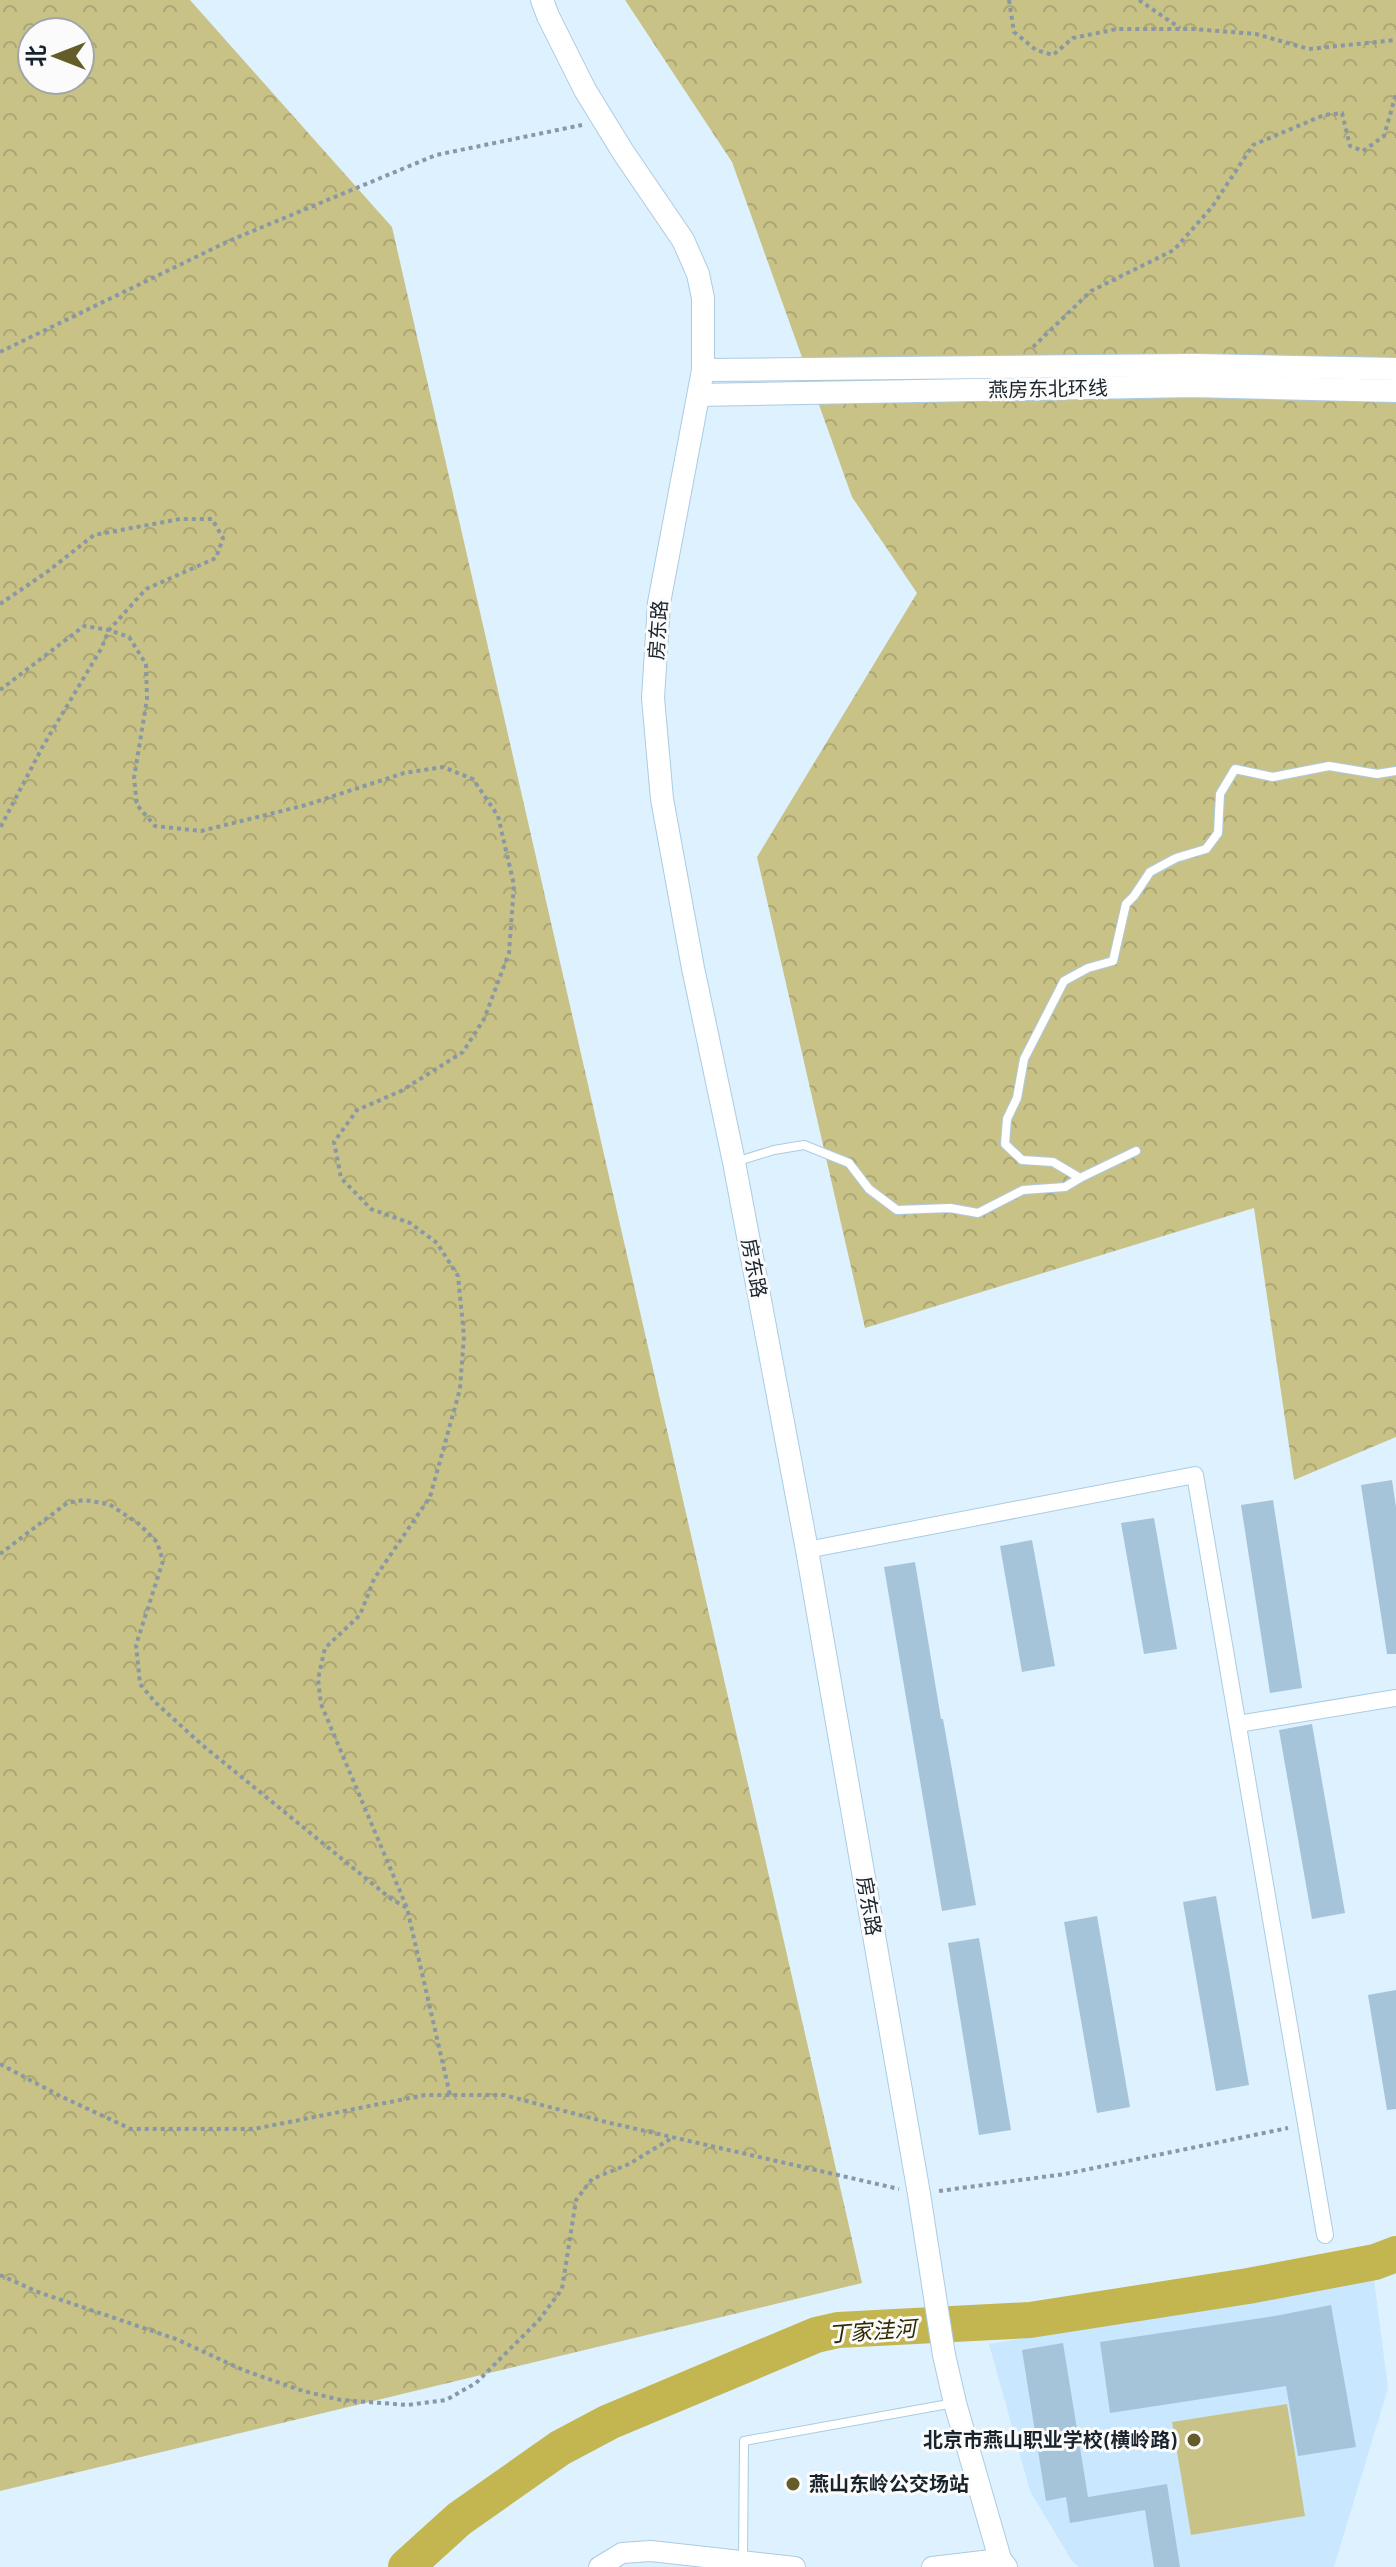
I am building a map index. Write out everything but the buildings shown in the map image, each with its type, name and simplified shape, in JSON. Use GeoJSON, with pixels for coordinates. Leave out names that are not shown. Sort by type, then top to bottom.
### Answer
{"type":"FeatureCollection","features":[{"type":"Feature","properties":{"kind":"main road","name":"房东路"},"geometry":{"type":"LineString","coordinates":[[542,0],[585,90],[683,240],[698,274],[703,298],[703,370],[659,603],[653,698],[662,799],[807,1550],[944,2355],[955,2403],[1003,2563]]}},
{"type":"Feature","properties":{"kind":"main road","name":"燕房东北环线"},"geometry":{"type":"LineString","coordinates":[[703,370],[1014,365],[1396,369]]}},
{"type":"Feature","properties":{"kind":"main road","name":"燕房东北环线"},"geometry":{"type":"LineString","coordinates":[[699,395],[1193,386],[1396,391]]}},
{"type":"Feature","properties":{"kind":"street"},"geometry":{"type":"LineString","coordinates":[[807,1550],[1195,1475],[1325,2235]]}},
{"type":"Feature","properties":{"kind":"street"},"geometry":{"type":"LineString","coordinates":[[1238,1724],[1396,1698]]}},
{"type":"Feature","properties":{"kind":"street"},"geometry":{"type":"LineString","coordinates":[[599,2567],[622,2553],[651,2551],[795,2567]]}},
{"type":"Feature","properties":{"kind":"street"},"geometry":{"type":"LineString","coordinates":[[932,2567],[1003,2563]]}},
{"type":"Feature","properties":{"kind":"lane"},"geometry":{"type":"LineString","coordinates":[[1080,1178],[1053,1162],[1022,1160],[1005,1144],[1007,1119],[1017,1098],[1024,1059],[1064,981],[1088,968],[1113,961],[1126,904],[1150,872],[1176,858],[1206,849],[1218,833],[1220,794],[1235,769],[1273,777],[1329,766],[1377,774],[1396,771]]}},
{"type":"Feature","properties":{"kind":"lane"},"geometry":{"type":"LineString","coordinates":[[734,1162],[804,1145],[849,1163],[869,1189],[897,1210],[950,1208],[978,1213],[1023,1190],[1065,1187],[1136,1151]]}},
{"type":"Feature","properties":{"kind":"lane"},"geometry":{"type":"LineString","coordinates":[[743,2561],[744,2441],[955,2403]]}},
{"type":"Feature","properties":{"kind":"path"},"geometry":{"type":"LineString","coordinates":[[1009,0],[1014,32],[1036,50],[1053,55],[1073,38],[1117,29],[1256,34],[1309,49],[1396,40]]}},
{"type":"Feature","properties":{"kind":"path"},"geometry":{"type":"LineString","coordinates":[[1139,0],[1181,29]]}},
{"type":"Feature","properties":{"kind":"path"},"geometry":{"type":"LineString","coordinates":[[1014,365],[1091,291],[1174,250],[1212,207],[1253,145],[1324,115],[1342,113],[1350,146],[1363,151],[1384,136],[1396,94]]}},
{"type":"Feature","properties":{"kind":"path"},"geometry":{"type":"LineString","coordinates":[[0,352],[231,240],[436,155],[604,121]]}},
{"type":"Feature","properties":{"kind":"path"},"geometry":{"type":"LineString","coordinates":[[0,604],[94,535],[180,519],[212,519],[223,538],[216,558],[146,589],[109,630],[0,828]]}},
{"type":"Feature","properties":{"kind":"path"},"geometry":{"type":"LineString","coordinates":[[0,690],[84,626],[129,637],[146,664],[147,699],[134,778],[137,805],[155,826],[201,831],[306,805],[404,773],[443,767],[473,779],[498,816],[514,885],[509,953],[484,1019],[463,1052],[401,1091],[357,1110],[334,1142],[341,1178],[371,1209],[410,1223],[437,1243],[458,1276],[464,1336],[460,1389],[430,1497],[374,1579],[360,1615],[325,1648],[318,1679],[321,1704],[407,1908],[450,2095]]}},
{"type":"Feature","properties":{"kind":"path"},"geometry":{"type":"LineString","coordinates":[[0,1554],[67,1503],[84,1500],[109,1504],[139,1524],[157,1542],[163,1561],[136,1645],[140,1684],[201,1744],[390,1898],[407,1908]]}},
{"type":"Feature","properties":{"kind":"path"},"geometry":{"type":"LineString","coordinates":[[0,2064],[131,2129],[254,2129],[425,2095],[504,2095],[919,2194],[1065,2174],[1307,2125]]}},
{"type":"Feature","properties":{"kind":"path"},"geometry":{"type":"LineString","coordinates":[[0,2275],[38,2292],[176,2339],[243,2370],[303,2391],[354,2401],[408,2405],[446,2400],[476,2383],[539,2320],[562,2289],[576,2200],[592,2179],[629,2164],[673,2137]]}},
{"type":"Feature","properties":{"kind":"shaded area","name":"北京市燕山职业学校(横岭路)"},"geometry":{"type":"Polygon","coordinates":[[[1374,2280],[1388,2388],[1334,2567],[1079,2567],[1072,2561],[1030,2491],[989,2344],[1374,2280]]]}},
{"type":"Feature","properties":{"kind":"green space"},"geometry":{"type":"Polygon","coordinates":[[[0,0],[190,0],[392,227],[862,2283],[0,2491],[0,0]]]}},
{"type":"Feature","properties":{"kind":"green space"},"geometry":{"type":"Polygon","coordinates":[[[625,0],[1396,0],[1396,1437],[1294,1480],[1254,1208],[865,1328],[757,857],[917,593],[852,497],[732,162],[625,0]]]}},
{"type":"Feature","properties":{"kind":"green space"},"geometry":{"type":"Polygon","coordinates":[[[1287,2404],[1305,2516],[1191,2535],[1172,2422],[1287,2404]]]}},
{"type":"Feature","properties":{"kind":"waterway","name":"丁家洼河"},"geometry":{"type":"LineString","coordinates":[[406,2567],[459,2519],[560,2448],[609,2422],[816,2335],[838,2330],[1030,2320],[1248,2286],[1375,2262],[1396,2254]]}},
{"type":"Feature","properties":{"kind":"place","name":"北京市燕山职业学校(横岭路)"},"geometry":{"type":"Point","coordinates":[1194,2440]}},
{"type":"Feature","properties":{"kind":"place","name":"燕山东岭公交场站"},"geometry":{"type":"Point","coordinates":[793,2484]}}]}
